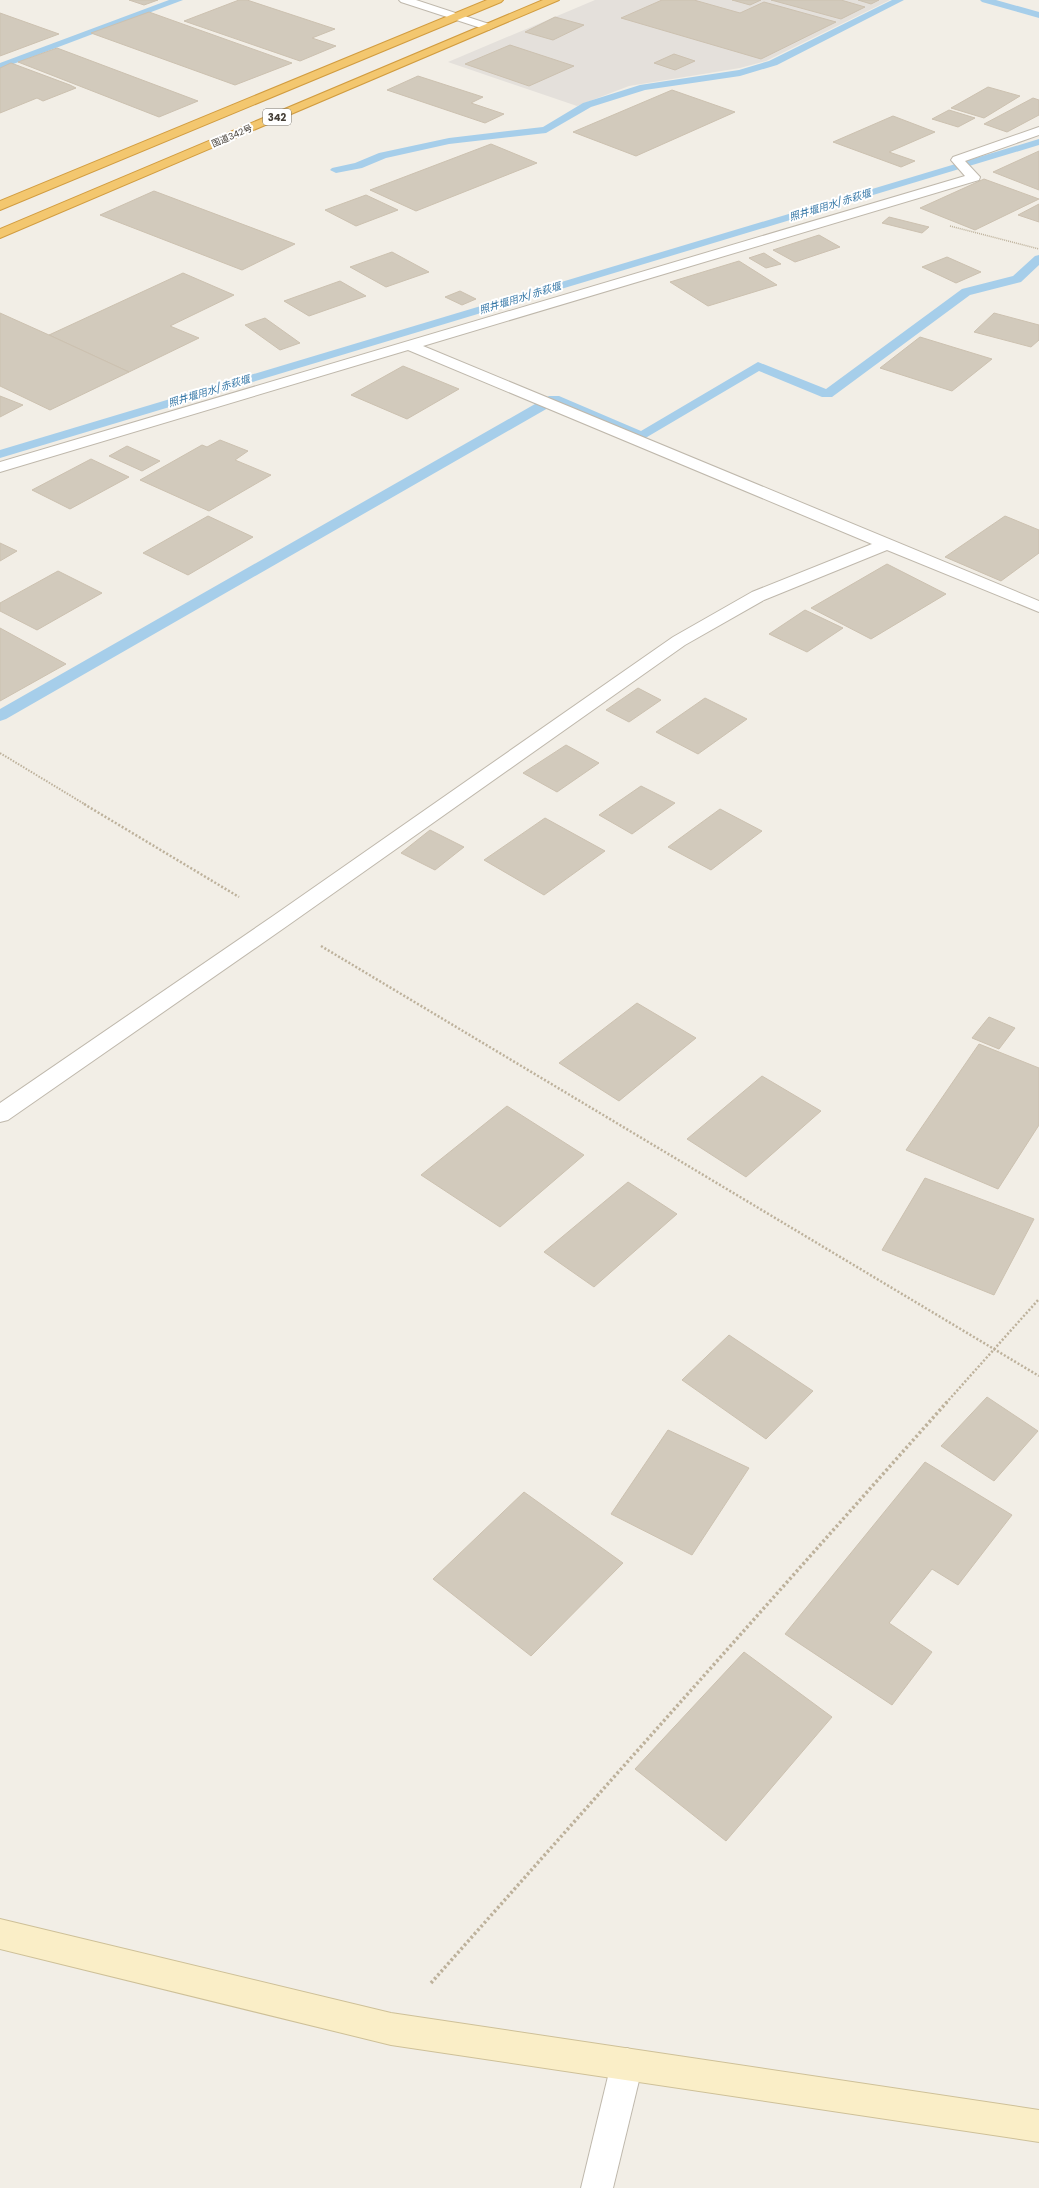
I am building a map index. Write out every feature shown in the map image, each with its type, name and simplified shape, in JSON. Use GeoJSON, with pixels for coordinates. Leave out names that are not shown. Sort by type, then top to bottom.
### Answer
{"type":"FeatureCollection","features":[{"type":"Feature","properties":{"kind":"highway","name":"342"},"geometry":{"type":"LineString","coordinates":[[0,206],[497,0]]}},
{"type":"Feature","properties":{"kind":"highway","name":"国道342号"},"geometry":{"type":"LineString","coordinates":[[0,234],[553,0]]}},
{"type":"Feature","properties":{"kind":"street"},"geometry":{"type":"LineString","coordinates":[[405,0],[488,27]]}},
{"type":"Feature","properties":{"kind":"street"},"geometry":{"type":"LineString","coordinates":[[0,467],[411,346],[974,177],[957,160],[1039,131]]}},
{"type":"Feature","properties":{"kind":"street"},"geometry":{"type":"LineString","coordinates":[[411,346],[1039,607]]}},
{"type":"Feature","properties":{"kind":"street"},"geometry":{"type":"LineString","coordinates":[[0,1114],[280,921],[679,641],[758,596],[886,544]]}},
{"type":"Feature","properties":{"kind":"street"},"geometry":{"type":"LineString","coordinates":[[0,1934],[391,2028],[1039,2126]]}},
{"type":"Feature","properties":{"kind":"street"},"geometry":{"type":"LineString","coordinates":[[597,2188],[627,2064]]}},
{"type":"Feature","properties":{"kind":"path"},"geometry":{"type":"LineString","coordinates":[[949,225],[1039,248]]}},
{"type":"Feature","properties":{"kind":"path"},"geometry":{"type":"LineString","coordinates":[[0,753],[1039,1376]]}},
{"type":"Feature","properties":{"kind":"path"},"geometry":{"type":"LineString","coordinates":[[391,2028],[1039,1299]]}},
{"type":"Feature","properties":{"kind":"shaded area"},"geometry":{"type":"Polygon","coordinates":[[[595,0],[890,0],[766,61],[740,68],[629,86],[577,106],[448,62],[595,0]]]}},
{"type":"Feature","properties":{"kind":"building"},"geometry":{"type":"Polygon","coordinates":[[[129,0],[158,0],[144,5],[129,0]]]}},
{"type":"Feature","properties":{"kind":"building"},"geometry":{"type":"Polygon","coordinates":[[[239,0],[247,0],[335,29],[312,38],[336,46],[300,61],[184,21],[239,0]]]}},
{"type":"Feature","properties":{"kind":"building"},"geometry":{"type":"Polygon","coordinates":[[[662,0],[694,0],[740,13],[764,2],[836,22],[761,59],[621,18],[662,0]]]}},
{"type":"Feature","properties":{"kind":"building"},"geometry":{"type":"Polygon","coordinates":[[[732,0],[761,0],[750,5],[732,0]]]}},
{"type":"Feature","properties":{"kind":"building"},"geometry":{"type":"Polygon","coordinates":[[[771,0],[841,0],[865,7],[841,19],[771,0]]]}},
{"type":"Feature","properties":{"kind":"building"},"geometry":{"type":"Polygon","coordinates":[[[858,0],[879,0],[871,4],[858,0]]]}},
{"type":"Feature","properties":{"kind":"building"},"geometry":{"type":"Polygon","coordinates":[[[149,12],[292,63],[235,85],[91,33],[149,12]]]}},
{"type":"Feature","properties":{"kind":"building"},"geometry":{"type":"Polygon","coordinates":[[[0,13],[59,34],[0,56],[0,13]]]}},
{"type":"Feature","properties":{"kind":"building"},"geometry":{"type":"Polygon","coordinates":[[[555,17],[584,25],[553,40],[525,32],[555,17]]]}},
{"type":"Feature","properties":{"kind":"building"},"geometry":{"type":"Polygon","coordinates":[[[510,45],[574,66],[529,86],[465,64],[510,45]]]}},
{"type":"Feature","properties":{"kind":"building"},"geometry":{"type":"Polygon","coordinates":[[[57,48],[198,101],[159,117],[18,62],[57,48]]]}},
{"type":"Feature","properties":{"kind":"building"},"geometry":{"type":"Polygon","coordinates":[[[674,54],[695,61],[675,70],[654,63],[674,54]]]}},
{"type":"Feature","properties":{"kind":"building"},"geometry":{"type":"Polygon","coordinates":[[[11,63],[76,88],[43,101],[37,98],[0,113],[0,68],[11,63]]]}},
{"type":"Feature","properties":{"kind":"building"},"geometry":{"type":"Polygon","coordinates":[[[418,76],[483,97],[471,103],[504,114],[485,123],[387,90],[418,76]]]}},
{"type":"Feature","properties":{"kind":"building"},"geometry":{"type":"Polygon","coordinates":[[[988,87],[1020,96],[984,118],[951,108],[988,87]]]}},
{"type":"Feature","properties":{"kind":"building"},"geometry":{"type":"Polygon","coordinates":[[[672,90],[735,112],[636,156],[573,132],[672,90]]]}},
{"type":"Feature","properties":{"kind":"building"},"geometry":{"type":"Polygon","coordinates":[[[1033,98],[1039,100],[1039,115],[1007,132],[984,124],[1033,98]]]}},
{"type":"Feature","properties":{"kind":"building"},"geometry":{"type":"Polygon","coordinates":[[[949,110],[975,118],[958,127],[932,119],[949,110]]]}},
{"type":"Feature","properties":{"kind":"building"},"geometry":{"type":"Polygon","coordinates":[[[893,116],[935,132],[889,152],[915,161],[901,167],[833,142],[893,116]]]}},
{"type":"Feature","properties":{"kind":"building"},"geometry":{"type":"Polygon","coordinates":[[[491,144],[537,163],[416,211],[370,190],[491,144]]]}},
{"type":"Feature","properties":{"kind":"building"},"geometry":{"type":"Polygon","coordinates":[[[1039,151],[1039,190],[993,172],[1039,151]]]}},
{"type":"Feature","properties":{"kind":"building"},"geometry":{"type":"Polygon","coordinates":[[[984,179],[1039,199],[975,230],[920,208],[984,179]]]}},
{"type":"Feature","properties":{"kind":"building"},"geometry":{"type":"Polygon","coordinates":[[[154,191],[295,244],[242,270],[100,215],[154,191]]]}},
{"type":"Feature","properties":{"kind":"building"},"geometry":{"type":"Polygon","coordinates":[[[366,195],[398,210],[356,226],[325,210],[366,195]]]}},
{"type":"Feature","properties":{"kind":"building"},"geometry":{"type":"Polygon","coordinates":[[[1039,204],[1039,222],[1018,215],[1039,204]]]}},
{"type":"Feature","properties":{"kind":"building"},"geometry":{"type":"Polygon","coordinates":[[[889,217],[929,227],[922,233],[882,223],[889,217]]]}},
{"type":"Feature","properties":{"kind":"building"},"geometry":{"type":"Polygon","coordinates":[[[819,235],[840,247],[795,262],[773,250],[819,235]]]}},
{"type":"Feature","properties":{"kind":"building"},"geometry":{"type":"Polygon","coordinates":[[[392,252],[429,272],[386,287],[350,267],[392,252]]]}},
{"type":"Feature","properties":{"kind":"building"},"geometry":{"type":"Polygon","coordinates":[[[764,253],[781,264],[766,268],[749,258],[764,253]]]}},
{"type":"Feature","properties":{"kind":"building"},"geometry":{"type":"Polygon","coordinates":[[[947,257],[981,272],[956,283],[922,267],[947,257]]]}},
{"type":"Feature","properties":{"kind":"building"},"geometry":{"type":"Polygon","coordinates":[[[739,261],[777,285],[708,306],[670,282],[739,261]]]}},
{"type":"Feature","properties":{"kind":"building"},"geometry":{"type":"Polygon","coordinates":[[[183,273],[234,295],[170,326],[199,338],[129,372],[49,335],[183,273]]]}},
{"type":"Feature","properties":{"kind":"building"},"geometry":{"type":"Polygon","coordinates":[[[340,281],[366,296],[309,316],[284,301],[340,281]]]}},
{"type":"Feature","properties":{"kind":"building"},"geometry":{"type":"Polygon","coordinates":[[[460,291],[476,299],[462,305],[445,297],[460,291]]]}},
{"type":"Feature","properties":{"kind":"building"},"geometry":{"type":"Polygon","coordinates":[[[0,313],[129,372],[50,410],[0,386],[0,313]]]}},
{"type":"Feature","properties":{"kind":"building"},"geometry":{"type":"Polygon","coordinates":[[[994,313],[1039,325],[1039,340],[1031,347],[974,332],[994,313]]]}},
{"type":"Feature","properties":{"kind":"building"},"geometry":{"type":"Polygon","coordinates":[[[265,318],[300,343],[280,350],[245,325],[265,318]]]}},
{"type":"Feature","properties":{"kind":"building"},"geometry":{"type":"Polygon","coordinates":[[[920,337],[992,359],[952,391],[880,368],[920,337]]]}},
{"type":"Feature","properties":{"kind":"building"},"geometry":{"type":"Polygon","coordinates":[[[403,366],[459,389],[407,419],[351,395],[403,366]]]}},
{"type":"Feature","properties":{"kind":"building"},"geometry":{"type":"Polygon","coordinates":[[[0,396],[23,405],[0,417],[0,396]]]}},
{"type":"Feature","properties":{"kind":"building"},"geometry":{"type":"Polygon","coordinates":[[[220,440],[248,451],[235,460],[271,475],[209,511],[140,480],[202,445],[207,447],[220,440]]]}},
{"type":"Feature","properties":{"kind":"building"},"geometry":{"type":"Polygon","coordinates":[[[127,446],[160,461],[142,471],[109,456],[127,446]]]}},
{"type":"Feature","properties":{"kind":"building"},"geometry":{"type":"Polygon","coordinates":[[[91,459],[129,477],[70,509],[32,490],[91,459]]]}},
{"type":"Feature","properties":{"kind":"building"},"geometry":{"type":"Polygon","coordinates":[[[208,516],[253,537],[188,575],[143,553],[208,516]]]}},
{"type":"Feature","properties":{"kind":"building"},"geometry":{"type":"Polygon","coordinates":[[[1005,516],[1039,530],[1039,553],[1001,581],[945,557],[1005,516]]]}},
{"type":"Feature","properties":{"kind":"building"},"geometry":{"type":"Polygon","coordinates":[[[0,543],[17,551],[0,561],[0,543]]]}},
{"type":"Feature","properties":{"kind":"building"},"geometry":{"type":"Polygon","coordinates":[[[887,564],[946,594],[871,639],[811,608],[887,564]]]}},
{"type":"Feature","properties":{"kind":"building"},"geometry":{"type":"Polygon","coordinates":[[[58,571],[102,593],[37,630],[0,611],[0,603],[58,571]]]}},
{"type":"Feature","properties":{"kind":"building"},"geometry":{"type":"Polygon","coordinates":[[[805,610],[843,628],[807,652],[769,634],[805,610]]]}},
{"type":"Feature","properties":{"kind":"building"},"geometry":{"type":"Polygon","coordinates":[[[0,628],[66,664],[0,701],[0,628]]]}},
{"type":"Feature","properties":{"kind":"building"},"geometry":{"type":"Polygon","coordinates":[[[638,688],[661,700],[629,722],[606,710],[638,688]]]}},
{"type":"Feature","properties":{"kind":"building"},"geometry":{"type":"Polygon","coordinates":[[[705,698],[747,719],[698,754],[656,732],[705,698]]]}},
{"type":"Feature","properties":{"kind":"building"},"geometry":{"type":"Polygon","coordinates":[[[566,745],[599,763],[557,792],[523,773],[566,745]]]}},
{"type":"Feature","properties":{"kind":"building"},"geometry":{"type":"Polygon","coordinates":[[[641,786],[675,803],[632,834],[599,815],[641,786]]]}},
{"type":"Feature","properties":{"kind":"building"},"geometry":{"type":"Polygon","coordinates":[[[720,809],[762,831],[711,870],[668,847],[720,809]]]}},
{"type":"Feature","properties":{"kind":"building"},"geometry":{"type":"Polygon","coordinates":[[[545,818],[605,851],[544,895],[484,860],[545,818]]]}},
{"type":"Feature","properties":{"kind":"building"},"geometry":{"type":"Polygon","coordinates":[[[430,830],[464,847],[435,870],[401,853],[430,830]]]}},
{"type":"Feature","properties":{"kind":"building"},"geometry":{"type":"Polygon","coordinates":[[[637,1003],[696,1038],[619,1101],[559,1063],[637,1003]]]}},
{"type":"Feature","properties":{"kind":"building"},"geometry":{"type":"Polygon","coordinates":[[[989,1017],[1015,1028],[999,1049],[972,1038],[989,1017]]]}},
{"type":"Feature","properties":{"kind":"building"},"geometry":{"type":"Polygon","coordinates":[[[979,1044],[1039,1068],[1039,1125],[998,1189],[906,1150],[979,1044]]]}},
{"type":"Feature","properties":{"kind":"building"},"geometry":{"type":"Polygon","coordinates":[[[762,1076],[821,1111],[746,1177],[687,1139],[762,1076]]]}},
{"type":"Feature","properties":{"kind":"building"},"geometry":{"type":"Polygon","coordinates":[[[507,1106],[584,1155],[500,1227],[421,1175],[507,1106]]]}},
{"type":"Feature","properties":{"kind":"building"},"geometry":{"type":"Polygon","coordinates":[[[925,1178],[1034,1219],[994,1295],[882,1250],[925,1178]]]}},
{"type":"Feature","properties":{"kind":"building"},"geometry":{"type":"Polygon","coordinates":[[[628,1182],[677,1214],[594,1287],[544,1252],[628,1182]]]}},
{"type":"Feature","properties":{"kind":"building"},"geometry":{"type":"Polygon","coordinates":[[[729,1335],[813,1391],[766,1439],[682,1380],[729,1335]]]}},
{"type":"Feature","properties":{"kind":"building"},"geometry":{"type":"Polygon","coordinates":[[[987,1397],[1038,1431],[994,1481],[941,1446],[987,1397]]]}},
{"type":"Feature","properties":{"kind":"building"},"geometry":{"type":"Polygon","coordinates":[[[668,1430],[749,1468],[692,1555],[611,1514],[668,1430]]]}},
{"type":"Feature","properties":{"kind":"building"},"geometry":{"type":"Polygon","coordinates":[[[925,1462],[1012,1515],[958,1585],[932,1569],[889,1623],[932,1652],[892,1705],[785,1634],[925,1462]]]}},
{"type":"Feature","properties":{"kind":"building"},"geometry":{"type":"Polygon","coordinates":[[[524,1492],[623,1563],[531,1656],[433,1579],[524,1492]]]}},
{"type":"Feature","properties":{"kind":"building"},"geometry":{"type":"Polygon","coordinates":[[[744,1652],[832,1717],[726,1841],[635,1769],[744,1652]]]}},
{"type":"Feature","properties":{"kind":"waterway"},"geometry":{"type":"LineString","coordinates":[[0,66],[178,0]]}},
{"type":"Feature","properties":{"kind":"waterway"},"geometry":{"type":"LineString","coordinates":[[336,170],[358,166],[383,155],[449,141],[546,130],[587,105],[644,87],[740,73],[773,63],[899,0]]}},
{"type":"Feature","properties":{"kind":"waterway"},"geometry":{"type":"LineString","coordinates":[[985,0],[1039,15]]}},
{"type":"Feature","properties":{"kind":"waterway","name":"照井堰用水/赤萩堰"},"geometry":{"type":"LineString","coordinates":[[0,454],[1039,142]]}},
{"type":"Feature","properties":{"kind":"waterway"},"geometry":{"type":"LineString","coordinates":[[0,716],[554,399],[642,436],[758,366],[827,394],[966,292],[1017,279],[1039,259]]}}]}
